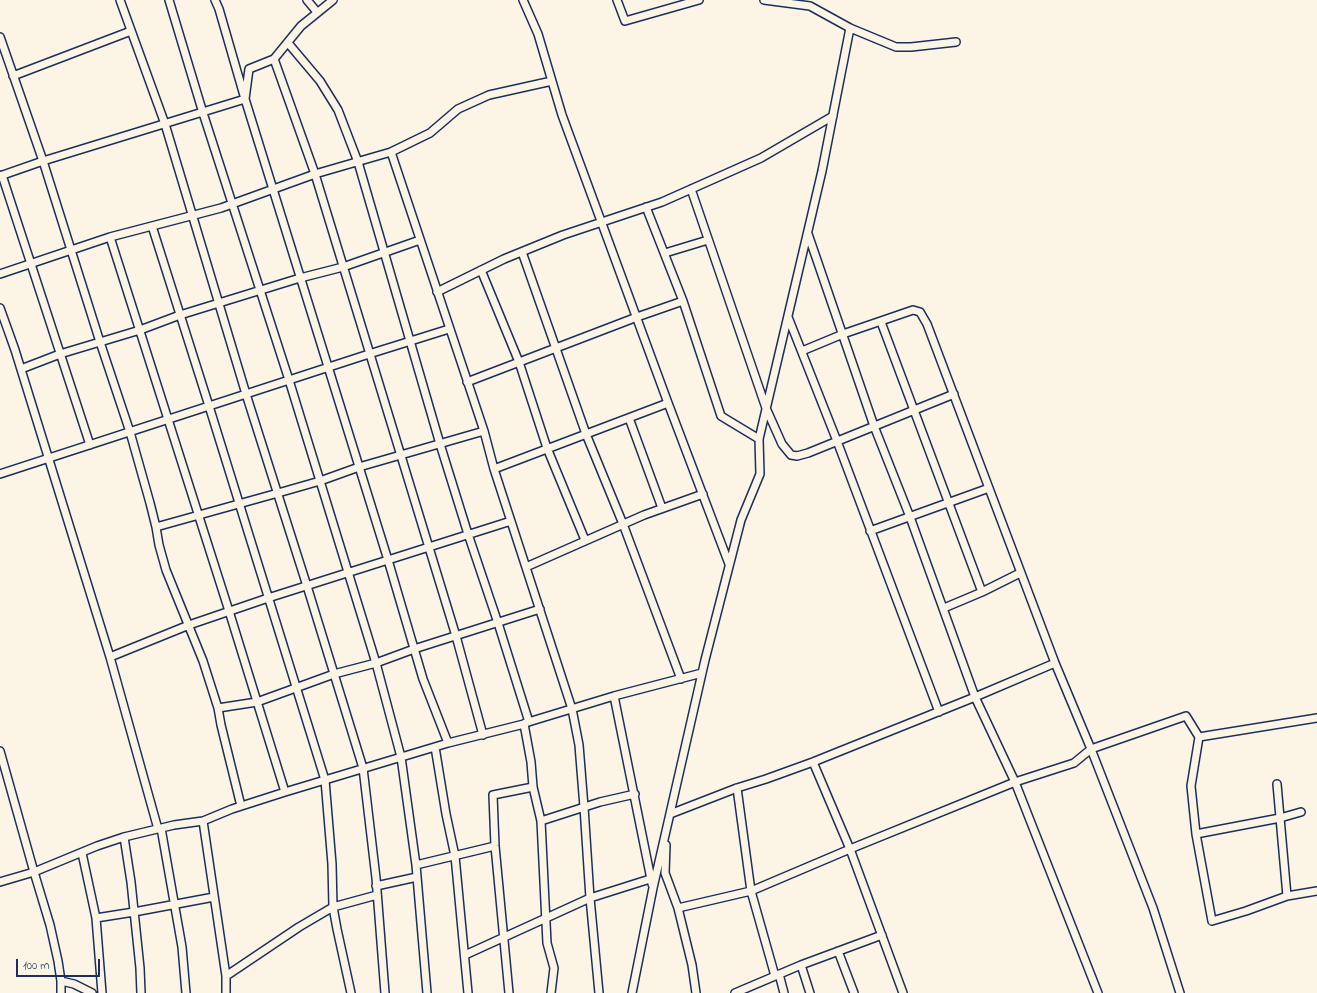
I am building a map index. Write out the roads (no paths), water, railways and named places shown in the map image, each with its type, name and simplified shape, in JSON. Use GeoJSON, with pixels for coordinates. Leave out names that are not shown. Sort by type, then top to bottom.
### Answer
{"type":"FeatureCollection","features":[{"type":"Feature","properties":{"kind":"street"},"geometry":{"type":"LineString","coordinates":[[120,0],[165,124],[246,394],[363,768],[377,895],[385,993]]}},
{"type":"Feature","properties":{"kind":"street"},"geometry":{"type":"LineString","coordinates":[[169,0],[203,112],[261,290],[376,663],[401,757],[416,866],[427,993]]}},
{"type":"Feature","properties":{"kind":"street"},"geometry":{"type":"LineString","coordinates":[[215,0],[388,560],[423,679],[448,743]]}},
{"type":"Feature","properties":{"kind":"street"},"geometry":{"type":"LineString","coordinates":[[307,0],[317,12]]}},
{"type":"Feature","properties":{"kind":"street"},"geometry":{"type":"LineString","coordinates":[[245,99],[249,69],[274,59],[301,26],[333,0]]}},
{"type":"Feature","properties":{"kind":"street"},"geometry":{"type":"LineString","coordinates":[[523,0],[538,34],[562,115],[729,564]]}},
{"type":"Feature","properties":{"kind":"street"},"geometry":{"type":"LineString","coordinates":[[617,0],[625,21],[699,0]]}},
{"type":"Feature","properties":{"kind":"street"},"geometry":{"type":"LineString","coordinates":[[764,0],[809,3],[850,28],[896,47],[911,47],[956,42]]}},
{"type":"Feature","properties":{"kind":"street"},"geometry":{"type":"LineString","coordinates":[[632,993],[653,888],[702,673],[741,520],[760,474],[758,439],[808,234],[850,28]]}},
{"type":"Feature","properties":{"kind":"street"},"geometry":{"type":"LineString","coordinates":[[13,76],[131,32]]}},
{"type":"Feature","properties":{"kind":"street"},"geometry":{"type":"LineString","coordinates":[[0,37],[43,161],[130,432],[166,570],[204,661],[218,708],[240,806]]}},
{"type":"Feature","properties":{"kind":"street"},"geometry":{"type":"LineString","coordinates":[[288,43],[320,81],[338,110],[358,162],[440,444],[498,623],[526,723],[533,787],[540,821],[547,943],[554,968],[551,993]]}},
{"type":"Feature","properties":{"kind":"street"},"geometry":{"type":"LineString","coordinates":[[274,59],[315,174],[456,636],[483,735]]}},
{"type":"Feature","properties":{"kind":"street"},"geometry":{"type":"LineString","coordinates":[[0,274],[110,237],[233,204],[315,174],[391,152],[430,133],[458,109],[489,95],[552,81]]}},
{"type":"Feature","properties":{"kind":"street"},"geometry":{"type":"LineString","coordinates":[[90,444],[1,175],[245,99]]}},
{"type":"Feature","properties":{"kind":"street"},"geometry":{"type":"LineString","coordinates":[[437,292],[481,270],[563,235],[662,202],[761,158],[833,116]]}},
{"type":"Feature","properties":{"kind":"street"},"geometry":{"type":"LineString","coordinates":[[391,152],[484,431],[494,468],[572,709],[579,745],[590,898],[599,993]]}},
{"type":"Feature","properties":{"kind":"street"},"geometry":{"type":"LineString","coordinates":[[691,189],[766,408],[782,444],[791,455],[797,456],[808,453],[954,394]]}},
{"type":"Feature","properties":{"kind":"street"},"geometry":{"type":"LineString","coordinates":[[646,207],[683,301],[721,416],[758,439]]}},
{"type":"Feature","properties":{"kind":"street"},"geometry":{"type":"LineString","coordinates":[[152,226],[325,780],[332,864],[333,907],[351,993]]}},
{"type":"Feature","properties":{"kind":"street"},"geometry":{"type":"LineString","coordinates":[[808,234],[874,426],[944,608],[975,697],[1015,782],[1098,993]]}},
{"type":"Feature","properties":{"kind":"street"},"geometry":{"type":"LineString","coordinates":[[110,237],[285,792]]}},
{"type":"Feature","properties":{"kind":"street"},"geometry":{"type":"LineString","coordinates":[[21,369],[60,354],[140,330],[180,315],[300,278],[343,267],[420,240]]}},
{"type":"Feature","properties":{"kind":"street"},"geometry":{"type":"LineString","coordinates":[[665,254],[708,240]]}},
{"type":"Feature","properties":{"kind":"street"},"geometry":{"type":"LineString","coordinates":[[522,252],[586,434],[623,524],[681,678]]}},
{"type":"Feature","properties":{"kind":"street"},"geometry":{"type":"LineString","coordinates":[[481,270],[519,362],[547,448],[585,540]]}},
{"type":"Feature","properties":{"kind":"street"},"geometry":{"type":"LineString","coordinates":[[467,382],[683,301]]}},
{"type":"Feature","properties":{"kind":"street"},"geometry":{"type":"LineString","coordinates":[[0,308],[16,350],[49,457],[160,828],[182,946],[186,993]]}},
{"type":"Feature","properties":{"kind":"street"},"geometry":{"type":"LineString","coordinates":[[802,351],[843,334],[913,310],[920,312],[927,324],[954,394],[1055,664],[1091,749],[1153,908],[1180,993]]}},
{"type":"Feature","properties":{"kind":"street"},"geometry":{"type":"LineString","coordinates":[[788,317],[837,441],[939,712]]}},
{"type":"Feature","properties":{"kind":"street"},"geometry":{"type":"LineString","coordinates":[[880,322],[982,592]]}},
{"type":"Feature","properties":{"kind":"street"},"geometry":{"type":"LineString","coordinates":[[0,474],[449,329]]}},
{"type":"Feature","properties":{"kind":"street"},"geometry":{"type":"LineString","coordinates":[[494,468],[668,403]]}},
{"type":"Feature","properties":{"kind":"street"},"geometry":{"type":"LineString","coordinates":[[629,418],[662,508]]}},
{"type":"Feature","properties":{"kind":"street"},"geometry":{"type":"LineString","coordinates":[[156,527],[320,481],[359,467],[484,431]]}},
{"type":"Feature","properties":{"kind":"street"},"geometry":{"type":"LineString","coordinates":[[870,531],[989,488]]}},
{"type":"Feature","properties":{"kind":"street"},"geometry":{"type":"LineString","coordinates":[[526,567],[623,524],[662,508],[703,494]]}},
{"type":"Feature","properties":{"kind":"street"},"geometry":{"type":"LineString","coordinates":[[110,657],[189,625],[229,611],[511,521]]}},
{"type":"Feature","properties":{"kind":"street"},"geometry":{"type":"LineString","coordinates":[[944,608],[982,592],[1020,573]]}},
{"type":"Feature","properties":{"kind":"street"},"geometry":{"type":"LineString","coordinates":[[218,708],[257,702],[334,674],[376,663],[414,649],[540,609]]}},
{"type":"Feature","properties":{"kind":"street"},"geometry":{"type":"LineString","coordinates":[[670,814],[737,788],[813,762],[1055,664]]}},
{"type":"Feature","properties":{"kind":"street"},"geometry":{"type":"LineString","coordinates":[[0,882],[34,872],[97,846],[124,837],[174,824],[203,821],[240,806],[363,768],[448,743],[526,723],[614,696],[702,673]]}},
{"type":"Feature","properties":{"kind":"street"},"geometry":{"type":"LineString","coordinates":[[614,696],[653,888]]}},
{"type":"Feature","properties":{"kind":"street"},"geometry":{"type":"LineString","coordinates":[[678,908],[751,891],[1015,782],[1074,763],[1091,749],[1186,716],[1199,737],[1191,786],[1196,834],[1212,921],[1288,896],[1317,891]]}},
{"type":"Feature","properties":{"kind":"street"},"geometry":{"type":"LineString","coordinates":[[1199,737],[1317,718]]}},
{"type":"Feature","properties":{"kind":"street"},"geometry":{"type":"LineString","coordinates":[[435,747],[446,814],[455,856],[468,993]]}},
{"type":"Feature","properties":{"kind":"street"},"geometry":{"type":"LineString","coordinates":[[0,751],[50,925],[58,961],[61,993]]}},
{"type":"Feature","properties":{"kind":"street"},"geometry":{"type":"LineString","coordinates":[[813,762],[850,849],[904,993]]}},
{"type":"Feature","properties":{"kind":"street"},"geometry":{"type":"LineString","coordinates":[[0,779],[8,777]]}},
{"type":"Feature","properties":{"kind":"street"},"geometry":{"type":"LineString","coordinates":[[1277,784],[1288,896]]}},
{"type":"Feature","properties":{"kind":"street"},"geometry":{"type":"LineString","coordinates":[[509,993],[495,846],[493,795],[533,787]]}},
{"type":"Feature","properties":{"kind":"street"},"geometry":{"type":"LineString","coordinates":[[737,788],[751,891],[784,993]]}},
{"type":"Feature","properties":{"kind":"street"},"geometry":{"type":"LineString","coordinates":[[540,821],[584,807],[635,794]]}},
{"type":"Feature","properties":{"kind":"street"},"geometry":{"type":"LineString","coordinates":[[1196,834],[1280,818],[1301,812]]}},
{"type":"Feature","properties":{"kind":"street"},"geometry":{"type":"LineString","coordinates":[[203,821],[226,976],[226,993]]}},
{"type":"Feature","properties":{"kind":"street"},"geometry":{"type":"LineString","coordinates":[[667,828],[665,873],[678,908],[692,965],[696,993]]}},
{"type":"Feature","properties":{"kind":"street"},"geometry":{"type":"LineString","coordinates":[[124,837],[134,912],[141,993]]}},
{"type":"Feature","properties":{"kind":"street"},"geometry":{"type":"LineString","coordinates":[[416,866],[495,846]]}},
{"type":"Feature","properties":{"kind":"street"},"geometry":{"type":"LineString","coordinates":[[82,853],[96,918],[102,993]]}},
{"type":"Feature","properties":{"kind":"street"},"geometry":{"type":"LineString","coordinates":[[376,886],[417,877]]}},
{"type":"Feature","properties":{"kind":"street"},"geometry":{"type":"LineString","coordinates":[[465,954],[590,898],[650,879]]}},
{"type":"Feature","properties":{"kind":"street"},"geometry":{"type":"LineString","coordinates":[[226,976],[299,927],[333,907],[377,895]]}},
{"type":"Feature","properties":{"kind":"street"},"geometry":{"type":"LineString","coordinates":[[96,918],[214,896]]}},
{"type":"Feature","properties":{"kind":"street"},"geometry":{"type":"LineString","coordinates":[[736,993],[800,965],[882,935]]}},
{"type":"Feature","properties":{"kind":"street"},"geometry":{"type":"LineString","coordinates":[[838,951],[854,993]]}},
{"type":"Feature","properties":{"kind":"street"},"geometry":{"type":"LineString","coordinates":[[800,965],[810,993]]}},
{"type":"Feature","properties":{"kind":"street"},"geometry":{"type":"LineString","coordinates":[[61,982],[74,984],[92,993]]}}]}
